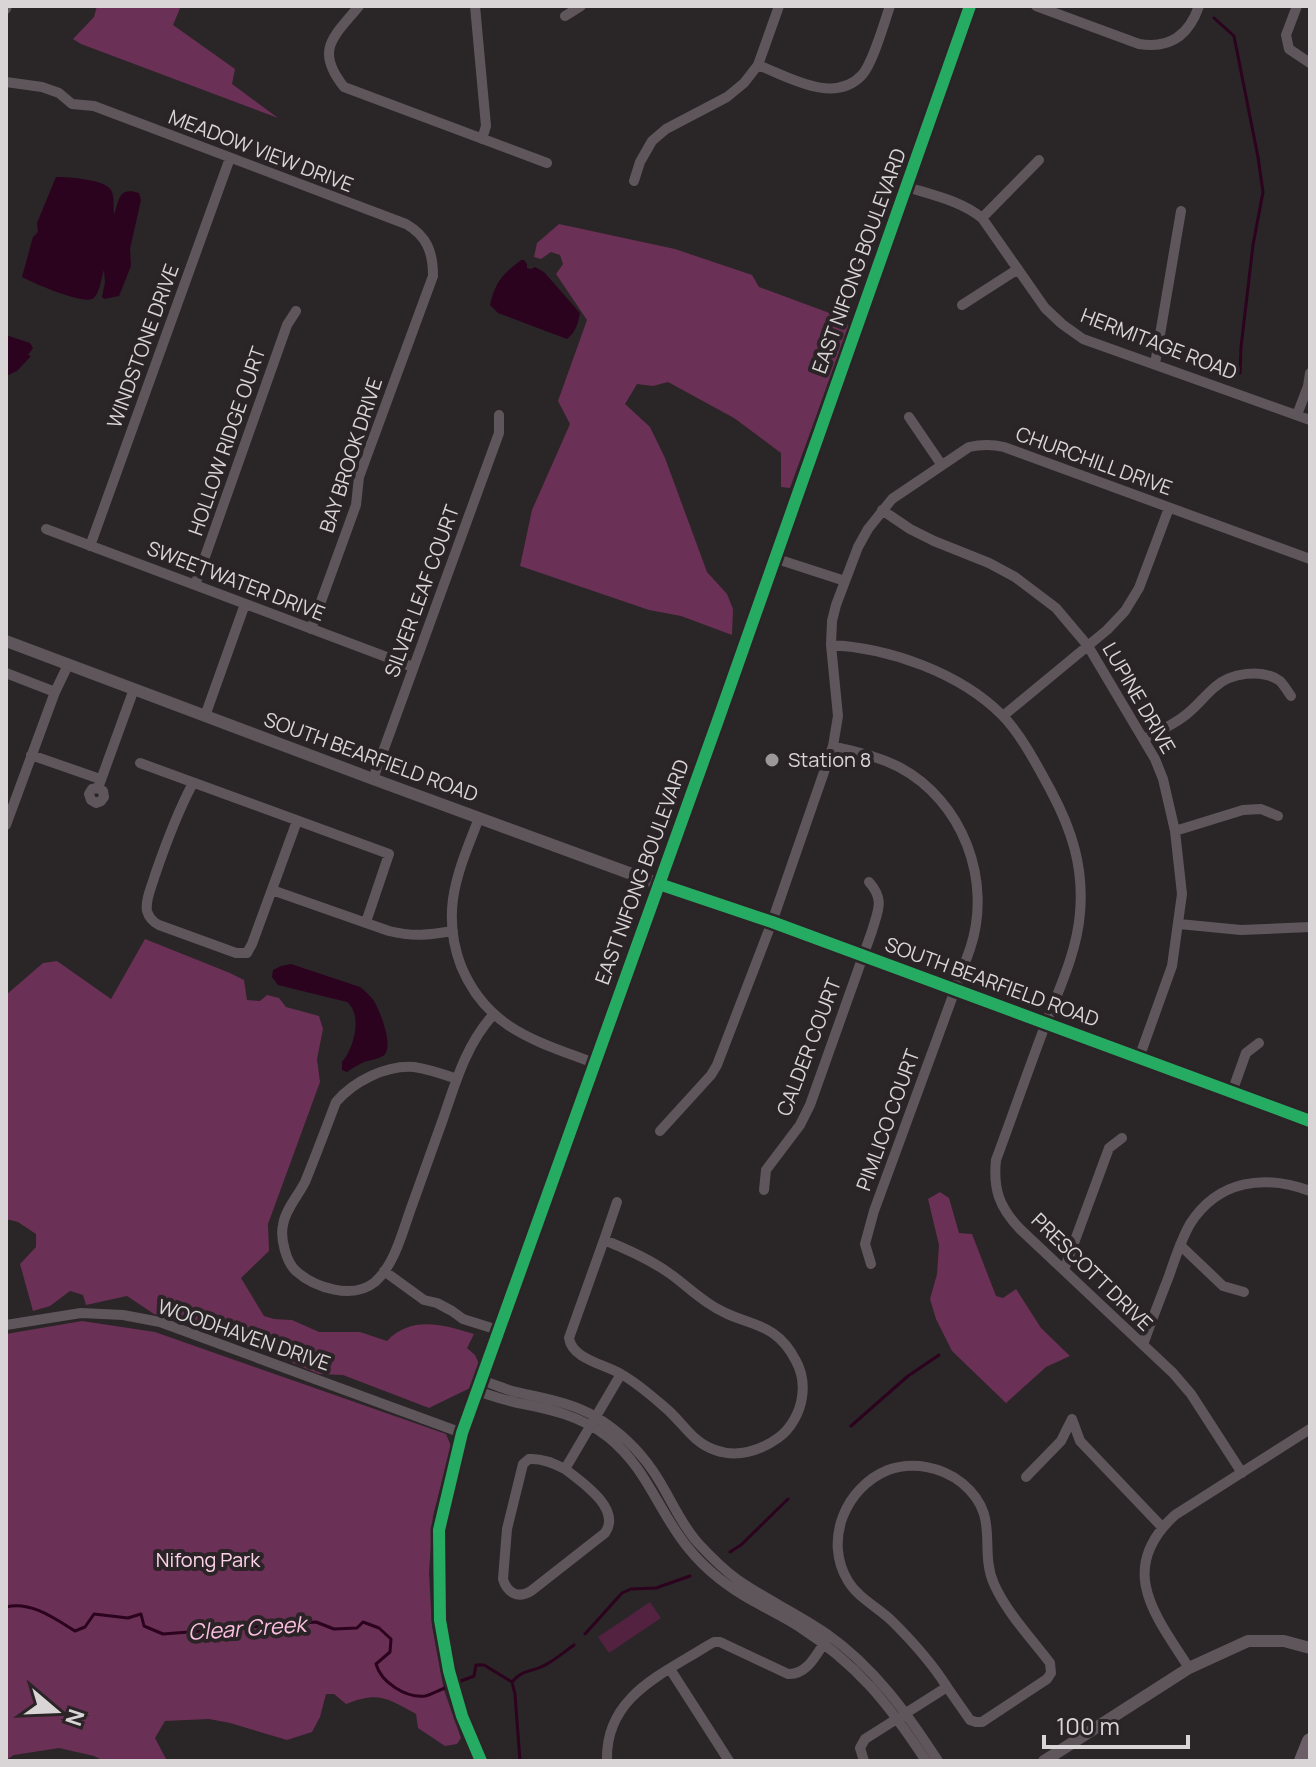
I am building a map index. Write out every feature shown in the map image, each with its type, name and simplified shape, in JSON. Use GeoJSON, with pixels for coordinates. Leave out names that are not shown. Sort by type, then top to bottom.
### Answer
{"type":"FeatureCollection","features":[{"type":"Feature","properties":{"kind":"main road"},"geometry":{"type":"LineString","coordinates":[[1302,1761],[1310,1741]]}},
{"type":"Feature","properties":{"kind":"street"},"geometry":{"type":"LineString","coordinates":[[359,6],[332,36],[328,59],[344,87],[547,163]]}},
{"type":"Feature","properties":{"kind":"street"},"geometry":{"type":"LineString","coordinates":[[475,6],[486,126],[482,139]]}},
{"type":"Feature","properties":{"kind":"street"},"geometry":{"type":"LineString","coordinates":[[565,16],[581,6]]}},
{"type":"Feature","properties":{"kind":"street"},"geometry":{"type":"LineString","coordinates":[[634,181],[652,141],[666,129],[727,97],[744,83],[758,65],[779,6]]}},
{"type":"Feature","properties":{"kind":"street"},"geometry":{"type":"LineString","coordinates":[[758,65],[814,87],[835,89],[849,84],[863,74],[869,63],[890,6]]}},
{"type":"Feature","properties":{"kind":"street","name":"EAST NIFONG BOULEVARD"},"geometry":{"type":"LineString","coordinates":[[481,1761],[462,1716],[449,1671],[440,1620],[439,1530],[462,1433],[970,6]]}},
{"type":"Feature","properties":{"kind":"street"},"geometry":{"type":"LineString","coordinates":[[1036,6],[1153,47],[1175,39],[1188,28],[1198,9]]}},
{"type":"Feature","properties":{"kind":"street"},"geometry":{"type":"LineString","coordinates":[[1297,6],[1286,35],[1289,49],[1310,63]]}},
{"type":"Feature","properties":{"kind":"street","name":"MEADOW VIEW DRIVE"},"geometry":{"type":"LineString","coordinates":[[6,82],[42,87],[59,93],[72,104],[94,106],[406,224],[416,230],[429,247]]}},
{"type":"Feature","properties":{"kind":"street","name":"WINDSTONE DRIVE"},"geometry":{"type":"LineString","coordinates":[[90,546],[230,158]]}},
{"type":"Feature","properties":{"kind":"street"},"geometry":{"type":"LineString","coordinates":[[982,218],[1039,160]]}},
{"type":"Feature","properties":{"kind":"street","name":"HERMITAGE ROAD"},"geometry":{"type":"LineString","coordinates":[[907,187],[959,204],[982,218],[1045,308],[1083,339],[1310,420]]}},
{"type":"Feature","properties":{"kind":"street"},"geometry":{"type":"LineString","coordinates":[[1155,364],[1181,211]]}},
{"type":"Feature","properties":{"kind":"street","name":"BAY BROOK DRIVE"},"geometry":{"type":"LineString","coordinates":[[311,629],[356,505],[359,477],[433,276],[429,247]]}},
{"type":"Feature","properties":{"kind":"street"},"geometry":{"type":"LineString","coordinates":[[962,305],[1018,269]]}},
{"type":"Feature","properties":{"kind":"street","name":"HOLLOW RIDGE OURT"},"geometry":{"type":"LineString","coordinates":[[195,585],[287,325],[296,311]]}},
{"type":"Feature","properties":{"kind":"street"},"geometry":{"type":"LineString","coordinates":[[1297,415],[1310,373]]}},
{"type":"Feature","properties":{"kind":"street","name":"SILVER LEAF COURT"},"geometry":{"type":"LineString","coordinates":[[373,779],[499,433],[499,415]]}},
{"type":"Feature","properties":{"kind":"street"},"geometry":{"type":"LineString","coordinates":[[909,417],[941,464]]}},
{"type":"Feature","properties":{"kind":"street","name":"CHURCHILL DRIVE"},"geometry":{"type":"LineString","coordinates":[[660,1131],[717,1065],[772,922],[833,746],[838,716],[831,645],[832,621],[858,547],[892,499],[969,447],[992,444],[1310,559]]}},
{"type":"Feature","properties":{"kind":"street"},"geometry":{"type":"LineString","coordinates":[[1003,716],[1107,630],[1125,611],[1139,588],[1169,508]]}},
{"type":"Feature","properties":{"kind":"street","name":"LUPINE DRIVE"},"geometry":{"type":"LineString","coordinates":[[882,510],[910,529],[1015,577],[1056,608],[1088,646],[1144,739],[1163,779],[1175,831],[1182,894],[1172,966],[1139,1058]]}},
{"type":"Feature","properties":{"kind":"street","name":"SWEETWATER DRIVE"},"geometry":{"type":"LineString","coordinates":[[46,529],[413,667]]}},
{"type":"Feature","properties":{"kind":"street"},"geometry":{"type":"LineString","coordinates":[[774,558],[845,581]]}},
{"type":"Feature","properties":{"kind":"street"},"geometry":{"type":"LineString","coordinates":[[205,716],[245,604]]}},
{"type":"Feature","properties":{"kind":"street","name":"SOUTH BEARFIELD ROAD"},"geometry":{"type":"LineString","coordinates":[[6,641],[373,779],[772,922],[1310,1121]]}},
{"type":"Feature","properties":{"kind":"street","name":"PRESCOTT DRIVE"},"geometry":{"type":"LineString","coordinates":[[831,645],[878,650],[938,672],[978,695],[1003,716],[1025,746],[1066,818],[1077,854],[1081,885],[1080,915],[1072,956],[996,1160],[995,1182],[1001,1204],[1009,1217],[1173,1373],[1191,1394],[1242,1473]]}},
{"type":"Feature","properties":{"kind":"street"},"geometry":{"type":"LineString","coordinates":[[6,825],[68,665]]}},
{"type":"Feature","properties":{"kind":"street"},"geometry":{"type":"LineString","coordinates":[[6,673],[55,692]]}},
{"type":"Feature","properties":{"kind":"street"},"geometry":{"type":"LineString","coordinates":[[1144,739],[1183,717],[1215,686],[1240,674],[1254,673],[1280,681],[1291,696]]}},
{"type":"Feature","properties":{"kind":"street"},"geometry":{"type":"LineString","coordinates":[[31,755],[99,784],[134,689]]}},
{"type":"Feature","properties":{"kind":"street","name":"PIMLICO COURT"},"geometry":{"type":"LineString","coordinates":[[833,746],[899,767],[937,797],[953,816],[968,845],[979,903],[976,930],[956,990],[874,1211],[865,1244],[871,1264]]}},
{"type":"Feature","properties":{"kind":"street"},"geometry":{"type":"LineString","coordinates":[[140,763],[389,854],[366,922]]}},
{"type":"Feature","properties":{"kind":"street"},"geometry":{"type":"LineString","coordinates":[[193,783],[169,833],[150,891],[147,913],[152,921],[236,953],[247,953],[252,944],[297,821]]}},
{"type":"Feature","properties":{"kind":"street"},"geometry":{"type":"LineString","coordinates":[[1175,831],[1243,810],[1261,809],[1278,816]]}},
{"type":"Feature","properties":{"kind":"street"},"geometry":{"type":"LineString","coordinates":[[479,818],[453,899],[453,931],[457,955],[466,977],[493,1015],[535,1041],[594,1063]]}},
{"type":"Feature","properties":{"kind":"street","name":"CALDER COURT"},"geometry":{"type":"LineString","coordinates":[[764,1190],[766,1170],[800,1125],[810,1105],[863,956],[880,904],[877,891],[869,882]]}},
{"type":"Feature","properties":{"kind":"street"},"geometry":{"type":"LineString","coordinates":[[272,890],[406,935],[423,936],[453,931]]}},
{"type":"Feature","properties":{"kind":"street"},"geometry":{"type":"LineString","coordinates":[[1179,924],[1241,930],[1310,927]]}},
{"type":"Feature","properties":{"kind":"street"},"geometry":{"type":"LineString","coordinates":[[457,1079],[415,1067],[401,1067],[368,1077],[336,1102],[304,1183],[282,1228],[292,1267],[305,1278],[339,1291],[350,1291],[364,1289],[384,1271],[404,1229],[469,1047],[493,1015]]}},
{"type":"Feature","properties":{"kind":"street"},"geometry":{"type":"LineString","coordinates":[[1232,1092],[1246,1053],[1259,1043]]}},
{"type":"Feature","properties":{"kind":"street"},"geometry":{"type":"LineString","coordinates":[[1064,1270],[1109,1148],[1122,1138]]}},
{"type":"Feature","properties":{"kind":"street"},"geometry":{"type":"LineString","coordinates":[[1143,1345],[1180,1245],[1205,1205],[1218,1194],[1254,1182],[1277,1181],[1310,1191]]}},
{"type":"Feature","properties":{"kind":"street"},"geometry":{"type":"LineString","coordinates":[[604,1240],[642,1257],[721,1311],[765,1327],[780,1337],[800,1369],[803,1388],[795,1418],[784,1434],[754,1451],[728,1453],[714,1450],[692,1437],[672,1414],[635,1382],[609,1366],[576,1353],[570,1347],[569,1338],[617,1202]]}},
{"type":"Feature","properties":{"kind":"street"},"geometry":{"type":"LineString","coordinates":[[1180,1245],[1223,1286],[1244,1292]]}},
{"type":"Feature","properties":{"kind":"street"},"geometry":{"type":"LineString","coordinates":[[384,1271],[424,1300],[437,1303],[463,1319],[498,1330]]}},
{"type":"Feature","properties":{"kind":"street","name":"WOODHAVEN DRIVE"},"geometry":{"type":"LineString","coordinates":[[6,1325],[81,1313],[123,1315],[160,1322],[462,1433]]}},
{"type":"Feature","properties":{"kind":"street"},"geometry":{"type":"LineString","coordinates":[[565,1469],[621,1374]]}},
{"type":"Feature","properties":{"kind":"street"},"geometry":{"type":"LineString","coordinates":[[479,1385],[509,1390],[593,1421],[643,1474],[689,1549],[709,1569],[729,1586],[826,1640],[882,1699],[902,1715],[938,1761]]}},
{"type":"Feature","properties":{"kind":"street"},"geometry":{"type":"LineString","coordinates":[[1026,1477],[1061,1441],[1072,1419],[1080,1441],[1162,1527]]}},
{"type":"Feature","properties":{"kind":"street"},"geometry":{"type":"LineString","coordinates":[[1189,1668],[1148,1601],[1145,1568],[1151,1547],[1162,1527],[1175,1515],[1310,1429]]}},
{"type":"Feature","properties":{"kind":"street"},"geometry":{"type":"LineString","coordinates":[[538,1458],[565,1469],[590,1488],[609,1514],[609,1528],[525,1595],[510,1592],[503,1579],[507,1529],[521,1470],[529,1459],[538,1458]]}},
{"type":"Feature","properties":{"kind":"street"},"geometry":{"type":"LineString","coordinates":[[914,1465],[935,1469],[948,1474],[974,1495],[988,1525],[992,1580],[1002,1600],[1050,1663],[1051,1673],[1047,1679],[982,1722],[970,1720],[947,1687],[931,1662],[849,1582],[842,1566],[838,1545],[841,1522],[849,1503],[874,1477],[891,1469],[914,1465]]}},
{"type":"Feature","properties":{"kind":"street"},"geometry":{"type":"LineString","coordinates":[[607,1761],[610,1732],[629,1699],[641,1687],[714,1642],[788,1674],[798,1675],[826,1640]]}},
{"type":"Feature","properties":{"kind":"street"},"geometry":{"type":"LineString","coordinates":[[1044,1761],[1189,1668],[1248,1641],[1284,1641],[1310,1648]]}},
{"type":"Feature","properties":{"kind":"street"},"geometry":{"type":"LineString","coordinates":[[670,1669],[729,1761]]}},
{"type":"Feature","properties":{"kind":"street"},"geometry":{"type":"LineString","coordinates":[[864,1761],[860,1748],[865,1739],[947,1687]]}},
{"type":"Feature","properties":{"kind":"street"},"geometry":{"type":"LineString","coordinates":[[902,1715],[926,1761]]}},
{"type":"Feature","properties":{"kind":"shaded area"},"geometry":{"type":"Polygon","coordinates":[[[56,177],[85,179],[107,186],[113,196],[114,215],[123,193],[139,193],[141,200],[130,249],[131,266],[119,296],[102,297],[104,270],[97,294],[87,300],[57,292],[22,277],[33,237],[38,232],[37,223],[56,177]]]}},
{"type":"Feature","properties":{"kind":"shaded area"},"geometry":{"type":"Polygon","coordinates":[[[521,260],[527,268],[535,267],[544,272],[580,313],[573,334],[567,339],[498,313],[490,305],[501,279],[521,260]]]}},
{"type":"Feature","properties":{"kind":"shaded area"},"geometry":{"type":"Polygon","coordinates":[[[6,335],[30,343],[33,348],[28,355],[31,356],[17,371],[6,376],[6,335]]]}},
{"type":"Feature","properties":{"kind":"shaded area"},"geometry":{"type":"Polygon","coordinates":[[[291,964],[360,987],[366,992],[377,1006],[385,1029],[388,1045],[383,1056],[347,1072],[342,1070],[342,1062],[355,1032],[352,1008],[347,1002],[278,985],[272,977],[273,970],[291,964]]]}},
{"type":"Feature","properties":{"kind":"shaded area"},"geometry":{"type":"Polygon","coordinates":[[[650,1602],[661,1618],[609,1653],[598,1637],[650,1602]]]}},
{"type":"Feature","properties":{"kind":"green space"},"geometry":{"type":"Polygon","coordinates":[[[97,6],[181,6],[173,25],[235,69],[232,84],[278,118],[73,39],[94,17],[97,6]]]}},
{"type":"Feature","properties":{"kind":"green space"},"geometry":{"type":"Polygon","coordinates":[[[559,224],[675,249],[752,275],[759,287],[843,318],[849,326],[790,488],[781,487],[781,453],[734,418],[668,382],[653,386],[637,384],[625,404],[650,427],[665,458],[707,572],[727,594],[733,609],[732,635],[520,566],[532,510],[570,424],[558,401],[587,320],[556,274],[563,264],[560,255],[551,252],[541,259],[534,257],[537,243],[559,224]]]}},
{"type":"Feature","properties":{"kind":"green space"},"geometry":{"type":"Polygon","coordinates":[[[145,939],[244,980],[247,1000],[260,1001],[267,995],[279,998],[286,1007],[319,1016],[323,1029],[317,1059],[320,1082],[268,1224],[269,1251],[241,1278],[264,1316],[292,1320],[319,1332],[360,1332],[387,1341],[407,1328],[428,1324],[474,1334],[467,1348],[480,1366],[470,1388],[429,1408],[343,1375],[319,1374],[232,1338],[222,1319],[198,1326],[154,1314],[127,1296],[86,1305],[83,1295],[70,1291],[50,1306],[33,1311],[20,1264],[36,1247],[36,1234],[18,1222],[6,1219],[6,995],[43,963],[57,961],[111,999],[145,939]]]}},
{"type":"Feature","properties":{"kind":"green space"},"geometry":{"type":"Polygon","coordinates":[[[940,1192],[949,1198],[959,1233],[972,1234],[996,1296],[1003,1298],[1016,1289],[1041,1328],[1070,1356],[1046,1367],[1006,1403],[952,1351],[936,1319],[930,1299],[937,1274],[939,1245],[928,1199],[940,1192]]]}},
{"type":"Feature","properties":{"kind":"green space","name":"Nifong Park"},"geometry":{"type":"Polygon","coordinates":[[[82,1321],[155,1332],[446,1434],[451,1446],[433,1516],[429,1573],[432,1626],[444,1690],[461,1738],[457,1744],[445,1746],[418,1728],[416,1714],[390,1700],[375,1697],[346,1704],[334,1694],[326,1694],[312,1732],[287,1740],[209,1719],[165,1721],[155,1738],[167,1761],[104,1761],[59,1748],[14,1755],[6,1760],[6,1334],[82,1321]]]}},
{"type":"Feature","properties":{"kind":"waterway"},"geometry":{"type":"LineString","coordinates":[[1214,18],[1234,36],[1263,192],[1253,245],[1240,373]]}},
{"type":"Feature","properties":{"kind":"waterway"},"geometry":{"type":"LineString","coordinates":[[851,1426],[908,1376],[939,1355]]}},
{"type":"Feature","properties":{"kind":"waterway"},"geometry":{"type":"LineString","coordinates":[[730,1552],[788,1499]]}},
{"type":"Feature","properties":{"kind":"waterway"},"geometry":{"type":"LineString","coordinates":[[585,1634],[622,1593],[631,1589],[656,1588],[690,1576]]}},
{"type":"Feature","properties":{"kind":"waterway","name":"Clear Creek"},"geometry":{"type":"LineString","coordinates":[[6,1607],[33,1609],[75,1631],[85,1627],[94,1614],[128,1618],[141,1614],[144,1626],[163,1634],[316,1622],[334,1629],[357,1628],[363,1622],[379,1628],[391,1639],[390,1652],[376,1664],[388,1683],[402,1692],[417,1696],[445,1688]]}},
{"type":"Feature","properties":{"kind":"waterway"},"geometry":{"type":"LineString","coordinates":[[513,1681],[523,1673],[550,1662],[574,1645]]}},
{"type":"Feature","properties":{"kind":"waterway"},"geometry":{"type":"LineString","coordinates":[[461,1681],[474,1676],[476,1665],[484,1665],[512,1682],[520,1761]]}},
{"type":"Feature","properties":{"kind":"cycle path"},"geometry":{"type":"LineString","coordinates":[[481,1761],[462,1716],[449,1671],[440,1620],[439,1530],[462,1433],[970,6]]}},
{"type":"Feature","properties":{"kind":"cycle path"},"geometry":{"type":"LineString","coordinates":[[659,884],[772,922],[1310,1121]]}},
{"type":"Feature","properties":{"kind":"place","name":"Station 8"},"geometry":{"type":"Point","coordinates":[772,760]}}]}
